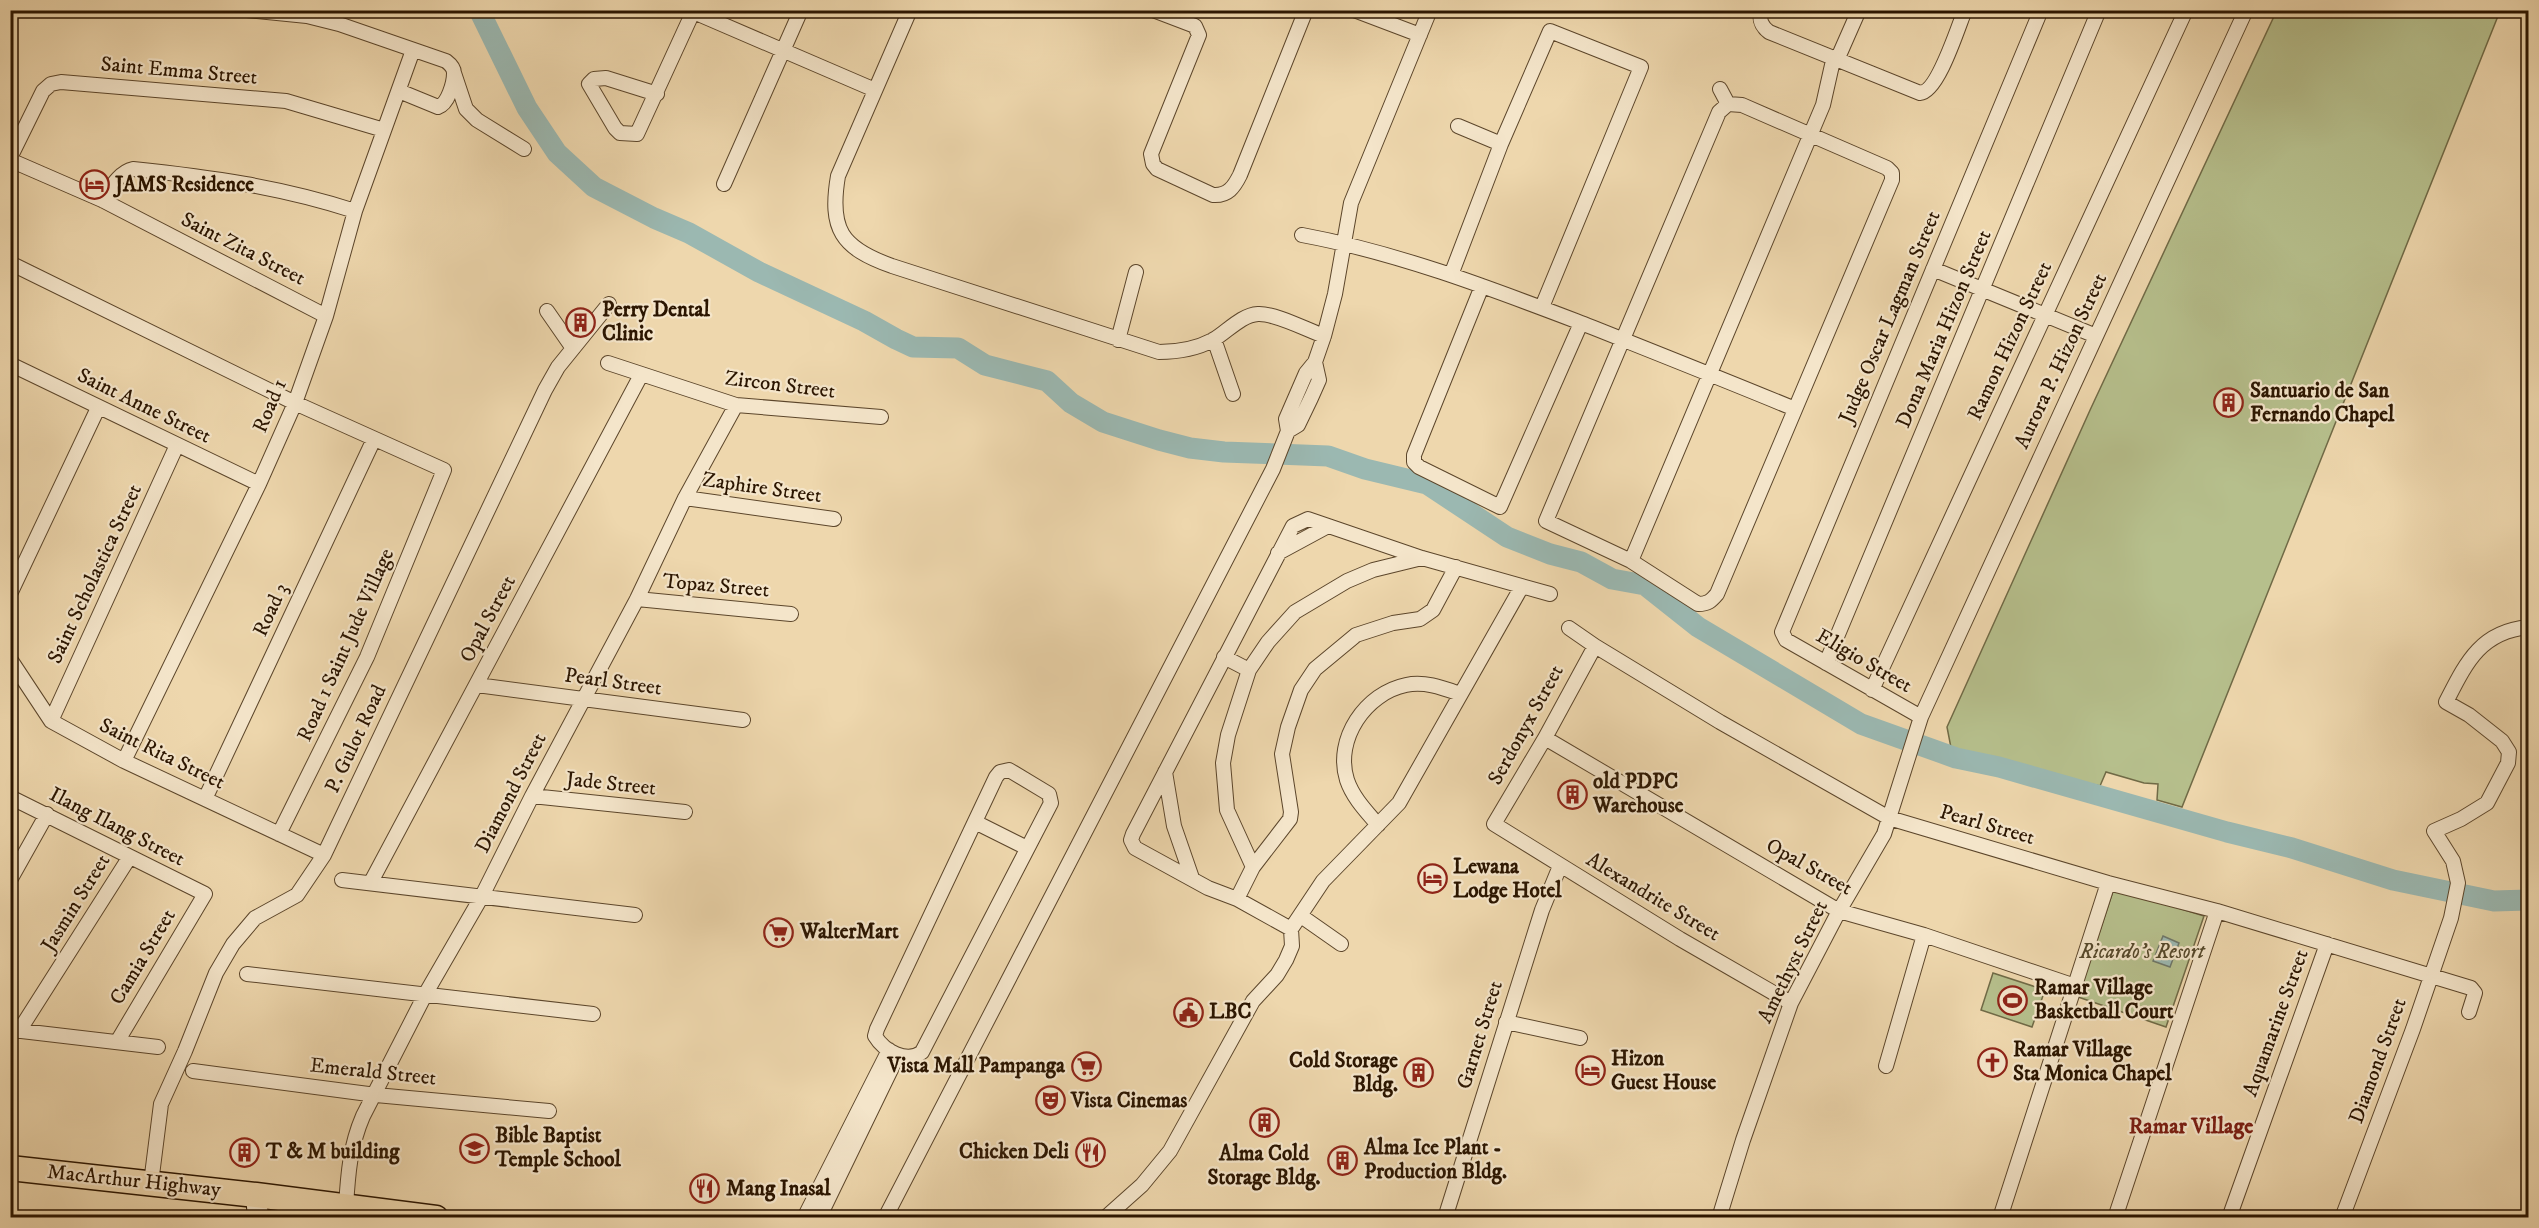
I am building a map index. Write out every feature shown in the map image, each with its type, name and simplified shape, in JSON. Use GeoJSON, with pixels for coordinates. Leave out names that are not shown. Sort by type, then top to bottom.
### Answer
{"type":"FeatureCollection","features":[{"type":"Feature","properties":{"kind":"highway","name":"MacArthur Highway"},"geometry":{"type":"LineString","coordinates":[[10,1168],[151,1183],[257,1206],[346,1206],[436,1218]]}},
{"type":"Feature","properties":{"kind":"street"},"geometry":{"type":"LineString","coordinates":[[247,10],[307,16],[328,21],[446,61],[452,67],[466,110],[477,120],[524,149]]}},
{"type":"Feature","properties":{"kind":"street"},"geometry":{"type":"LineString","coordinates":[[724,183],[801,10]]}},
{"type":"Feature","properties":{"kind":"street"},"geometry":{"type":"LineString","coordinates":[[910,10],[838,176],[834,200],[837,226],[852,246],[869,258],[892,266],[1159,352],[1197,347],[1258,314],[1324,336]]}},
{"type":"Feature","properties":{"kind":"street"},"geometry":{"type":"LineString","coordinates":[[1153,10],[1192,17],[1199,35],[1150,154],[1151,159],[1158,169],[1213,195],[1220,196],[1234,186],[1240,175],[1306,10]]}},
{"type":"Feature","properties":{"kind":"street"},"geometry":{"type":"LineString","coordinates":[[1354,10],[1420,35]]}},
{"type":"Feature","properties":{"kind":"street"},"geometry":{"type":"LineString","coordinates":[[885,1218],[1273,469],[1285,438],[1298,425],[1311,398],[1318,380],[1315,362],[1335,294],[1342,243],[1351,203],[1430,10]]}},
{"type":"Feature","properties":{"kind":"street"},"geometry":{"type":"LineString","coordinates":[[1761,10],[1762,23],[1769,32],[1913,91],[1926,93],[1938,77],[1965,10]]}},
{"type":"Feature","properties":{"kind":"street"},"geometry":{"type":"LineString","coordinates":[[1631,561],[1823,105],[1832,65],[1837,60],[1859,10]]}},
{"type":"Feature","properties":{"kind":"street","name":"Judge Oscar Lagman Street"},"geometry":{"type":"LineString","coordinates":[[1786,640],[1782,632],[2041,10]]}},
{"type":"Feature","properties":{"kind":"street","name":"Dona Maria Hizon Street"},"geometry":{"type":"LineString","coordinates":[[1826,663],[2099,10]]}},
{"type":"Feature","properties":{"kind":"street","name":"Ramon Hizon Street"},"geometry":{"type":"LineString","coordinates":[[1872,690],[2186,10]]}},
{"type":"Feature","properties":{"kind":"street","name":"Aurora P. Hizon Street"},"geometry":{"type":"LineString","coordinates":[[1919,724],[2246,10]]}},
{"type":"Feature","properties":{"kind":"street"},"geometry":{"type":"LineString","coordinates":[[657,94],[606,78],[594,79],[590,84],[615,128],[625,134],[637,134],[657,94],[691,11],[875,90]]}},
{"type":"Feature","properties":{"kind":"street"},"geometry":{"type":"LineString","coordinates":[[1451,275],[1501,144],[1550,31],[1641,67],[1542,308]]}},
{"type":"Feature","properties":{"kind":"street","name":"Road 1"},"geometry":{"type":"LineString","coordinates":[[124,761],[259,484],[295,403],[326,316],[355,211],[413,50]]}},
{"type":"Feature","properties":{"kind":"street"},"geometry":{"type":"LineString","coordinates":[[399,91],[438,107],[447,102],[454,73]]}},
{"type":"Feature","properties":{"kind":"street","name":"Saint Emma Street"},"geometry":{"type":"LineString","coordinates":[[10,159],[43,91],[51,84],[61,82],[286,101],[384,130]]}},
{"type":"Feature","properties":{"kind":"street"},"geometry":{"type":"LineString","coordinates":[[1720,89],[1728,104]]}},
{"type":"Feature","properties":{"kind":"street"},"geometry":{"type":"LineString","coordinates":[[1728,104],[1742,105],[1887,168],[1892,173],[1892,180],[1717,594],[1711,601],[1698,604],[1631,561],[1546,521],[1719,112],[1728,104]]}},
{"type":"Feature","properties":{"kind":"street"},"geometry":{"type":"LineString","coordinates":[[1458,126],[1501,144]]}},
{"type":"Feature","properties":{"kind":"street","name":"Saint Zita Street"},"geometry":{"type":"LineString","coordinates":[[10,159],[102,200],[326,316]]}},
{"type":"Feature","properties":{"kind":"street"},"geometry":{"type":"LineString","coordinates":[[102,200],[119,177],[133,169],[249,183],[308,195],[355,211]]}},
{"type":"Feature","properties":{"kind":"street"},"geometry":{"type":"LineString","coordinates":[[1302,235],[1342,243],[1451,275],[1581,323],[1795,409]]}},
{"type":"Feature","properties":{"kind":"street"},"geometry":{"type":"LineString","coordinates":[[10,263],[374,440]]}},
{"type":"Feature","properties":{"kind":"street"},"geometry":{"type":"LineString","coordinates":[[1933,269],[2096,336]]}},
{"type":"Feature","properties":{"kind":"street"},"geometry":{"type":"LineString","coordinates":[[1118,340],[1136,272]]}},
{"type":"Feature","properties":{"kind":"street"},"geometry":{"type":"LineString","coordinates":[[1482,286],[1418,445],[1414,462],[1419,467],[1500,507],[1581,323]]}},
{"type":"Feature","properties":{"kind":"street","name":"P. Gulot Road"},"geometry":{"type":"LineString","coordinates":[[151,1183],[161,1104],[216,973],[232,944],[255,918],[297,895],[324,855],[545,390],[572,347],[609,304]]}},
{"type":"Feature","properties":{"kind":"street"},"geometry":{"type":"LineString","coordinates":[[547,311],[572,347]]}},
{"type":"Feature","properties":{"kind":"street"},"geometry":{"type":"LineString","coordinates":[[1214,339],[1233,394]]}},
{"type":"Feature","properties":{"kind":"street","name":"Zircon Street"},"geometry":{"type":"LineString","coordinates":[[608,363],[736,405],[881,417]]}},
{"type":"Feature","properties":{"kind":"street","name":"Saint Anne Street"},"geometry":{"type":"LineString","coordinates":[[10,364],[259,484]]}},
{"type":"Feature","properties":{"kind":"street","name":"Opal Street"},"geometry":{"type":"LineString","coordinates":[[371,882],[641,375]]}},
{"type":"Feature","properties":{"kind":"street","name":"Diamond Street"},"geometry":{"type":"LineString","coordinates":[[346,1206],[349,1162],[355,1133],[426,993],[482,896],[532,796],[637,599],[685,498],[736,405]]}},
{"type":"Feature","properties":{"kind":"street"},"geometry":{"type":"LineString","coordinates":[[10,594],[98,408]]}},
{"type":"Feature","properties":{"kind":"street","name":"Road 1 Saint Jude Village"},"geometry":{"type":"LineString","coordinates":[[279,834],[367,657],[444,470],[374,440]]}},
{"type":"Feature","properties":{"kind":"street","name":"Road 3"},"geometry":{"type":"LineString","coordinates":[[205,799],[374,440]]}},
{"type":"Feature","properties":{"kind":"street","name":"Saint Scholastica Street"},"geometry":{"type":"LineString","coordinates":[[51,721],[177,445]]}},
{"type":"Feature","properties":{"kind":"street","name":"Zaphire Street"},"geometry":{"type":"LineString","coordinates":[[685,498],[834,519]]}},
{"type":"Feature","properties":{"kind":"street"},"geometry":{"type":"LineString","coordinates":[[1292,929],[1136,848],[1131,840],[1290,531],[1302,520],[1308,519],[1422,558],[1521,588],[1550,594]]}},
{"type":"Feature","properties":{"kind":"street"},"geometry":{"type":"LineString","coordinates":[[1253,867],[1227,810],[1223,763],[1228,735],[1249,670],[1268,642],[1295,612],[1347,581],[1373,570],[1422,558]]}},
{"type":"Feature","properties":{"kind":"street"},"geometry":{"type":"LineString","coordinates":[[1237,899],[1253,867],[1290,819],[1291,812],[1282,754],[1288,727],[1301,690],[1315,669],[1356,635],[1393,623],[1427,616],[1433,610],[1456,567]]}},
{"type":"Feature","properties":{"kind":"street"},"geometry":{"type":"LineString","coordinates":[[1105,1218],[1142,1185],[1170,1150],[1253,1001],[1277,975],[1286,960],[1292,946],[1292,929],[1323,881],[1399,803],[1521,588]]}},
{"type":"Feature","properties":{"kind":"street","name":"Topaz Street"},"geometry":{"type":"LineString","coordinates":[[637,599],[791,614]]}},
{"type":"Feature","properties":{"kind":"street","name":"Diamond Street"},"geometry":{"type":"LineString","coordinates":[[2342,1218],[2451,918],[2458,883],[2453,861],[2434,831],[2461,819],[2487,803],[2508,763],[2509,752],[2502,741],[2446,702],[2479,647],[2506,631],[2529,627]]}},
{"type":"Feature","properties":{"kind":"street","name":"Pearl Street"},"geometry":{"type":"LineString","coordinates":[[1569,628],[1594,646],[1720,722],[1889,818],[2108,883],[2217,911],[2473,990],[2475,993],[2469,1012]]}},
{"type":"Feature","properties":{"kind":"street","name":"Eligio Street"},"geometry":{"type":"LineString","coordinates":[[1786,640],[1872,690],[1919,724]]}},
{"type":"Feature","properties":{"kind":"street","name":"Serdonyx Street"},"geometry":{"type":"LineString","coordinates":[[1494,824],[1545,738],[1594,646]]}},
{"type":"Feature","properties":{"kind":"street"},"geometry":{"type":"LineString","coordinates":[[1224,657],[1249,670]]}},
{"type":"Feature","properties":{"kind":"street","name":"Saint Rita Street"},"geometry":{"type":"LineString","coordinates":[[10,659],[51,721],[124,761],[324,855]]}},
{"type":"Feature","properties":{"kind":"street"},"geometry":{"type":"LineString","coordinates":[[1378,825],[1357,800],[1347,779],[1348,743],[1357,718],[1382,694],[1407,684],[1434,685],[1460,694]]}},
{"type":"Feature","properties":{"kind":"street","name":"Pearl Street"},"geometry":{"type":"LineString","coordinates":[[477,685],[743,720]]}},
{"type":"Feature","properties":{"kind":"street","name":"Amethyst Street"},"geometry":{"type":"LineString","coordinates":[[1719,1218],[1743,1140],[1791,1003],[1839,911],[1875,852],[1889,818],[1919,724]]}},
{"type":"Feature","properties":{"kind":"street","name":"Opal Street"},"geometry":{"type":"LineString","coordinates":[[1545,738],[1839,911],[1924,935],[2075,986]]}},
{"type":"Feature","properties":{"kind":"street"},"geometry":{"type":"LineString","coordinates":[[1009,770],[1051,797],[1051,803],[922,1052],[916,1057],[906,1058],[879,1043],[875,1036],[877,1029],[975,822],[1000,772],[1009,770]]}},
{"type":"Feature","properties":{"kind":"street"},"geometry":{"type":"LineString","coordinates":[[1165,772],[1174,826],[1192,878]]}},
{"type":"Feature","properties":{"kind":"street","name":"Jade Street"},"geometry":{"type":"LineString","coordinates":[[532,796],[685,812]]}},
{"type":"Feature","properties":{"kind":"street","name":"Ilang Ilang Street"},"geometry":{"type":"LineString","coordinates":[[10,797],[205,894]]}},
{"type":"Feature","properties":{"kind":"street"},"geometry":{"type":"LineString","coordinates":[[10,880],[47,814]]}},
{"type":"Feature","properties":{"kind":"street"},"geometry":{"type":"LineString","coordinates":[[975,822],[1027,849]]}},
{"type":"Feature","properties":{"kind":"street","name":"Alexandrite Street"},"geometry":{"type":"LineString","coordinates":[[1494,824],[1680,939],[1791,1003]]}},
{"type":"Feature","properties":{"kind":"street","name":"Jasmin Street"},"geometry":{"type":"LineString","coordinates":[[15,1031],[129,858]]}},
{"type":"Feature","properties":{"kind":"street","name":"Garnet Street"},"geometry":{"type":"LineString","coordinates":[[1444,1218],[1542,910],[1560,866]]}},
{"type":"Feature","properties":{"kind":"street"},"geometry":{"type":"LineString","coordinates":[[342,880],[634,915]]}},
{"type":"Feature","properties":{"kind":"street"},"geometry":{"type":"LineString","coordinates":[[2000,1218],[2108,883]]}},
{"type":"Feature","properties":{"kind":"street","name":"Camia Street"},"geometry":{"type":"LineString","coordinates":[[117,1042],[205,894]]}},
{"type":"Feature","properties":{"kind":"street"},"geometry":{"type":"LineString","coordinates":[[2115,1218],[2217,911]]}},
{"type":"Feature","properties":{"kind":"street"},"geometry":{"type":"LineString","coordinates":[[1301,916],[1341,944]]}},
{"type":"Feature","properties":{"kind":"street"},"geometry":{"type":"LineString","coordinates":[[1886,1066],[1924,935]]}},
{"type":"Feature","properties":{"kind":"street","name":"Aquamarine Street"},"geometry":{"type":"LineString","coordinates":[[2229,1218],[2327,945]]}},
{"type":"Feature","properties":{"kind":"street"},"geometry":{"type":"LineString","coordinates":[[247,974],[593,1014]]}},
{"type":"Feature","properties":{"kind":"street"},"geometry":{"type":"LineString","coordinates":[[1506,1022],[1580,1038]]}},
{"type":"Feature","properties":{"kind":"street"},"geometry":{"type":"LineString","coordinates":[[15,1031],[158,1047]]}},
{"type":"Feature","properties":{"kind":"street"},"geometry":{"type":"LineString","coordinates":[[804,1218],[894,1052]]}},
{"type":"Feature","properties":{"kind":"street"},"geometry":{"type":"LineString","coordinates":[[819,1218],[894,1052]]}},
{"type":"Feature","properties":{"kind":"street","name":"Emerald Street"},"geometry":{"type":"LineString","coordinates":[[193,1071],[376,1095],[549,1111]]}},
{"type":"Feature","properties":{"kind":"green space"},"geometry":{"type":"Polygon","coordinates":[[[2277,10],[2500,11],[2182,807],[2157,800],[2158,784],[2144,783],[2106,772],[2100,786],[1952,753],[1947,727],[2091,408],[2277,10]]]}},
{"type":"Feature","properties":{"kind":"green space","name":"Ricardo's Resort"},"geometry":{"type":"Polygon","coordinates":[[[2114,888],[2204,916],[2166,1027],[2078,997],[2114,888]]]}},
{"type":"Feature","properties":{"kind":"green space","name":"Ramar Village Basketball Court"},"geometry":{"type":"Polygon","coordinates":[[[1993,973],[2045,990],[2032,1027],[1981,1010],[1993,973]]]}},
{"type":"Feature","properties":{"kind":"water"},"geometry":{"type":"Polygon","coordinates":[[[2163,936],[2179,943],[2170,967],[2153,961],[2163,936]]]}},
{"type":"Feature","properties":{"kind":"waterway"},"geometry":{"type":"LineString","coordinates":[[479,10],[527,108],[557,153],[594,187],[689,233],[759,272],[864,321],[913,347],[958,348],[985,365],[1047,381],[1071,403],[1103,422],[1159,440],[1190,448],[1224,452],[1328,456],[1365,469],[1427,484],[1507,537],[1550,554],[1581,562],[1612,579],[1645,585],[1698,627],[1861,724],[1956,758],[1999,767],[2227,832],[2292,848],[2393,880],[2494,901],[2528,900]]}},
{"type":"Feature","properties":{"kind":"place","name":"JAMS Residence"},"geometry":{"type":"Point","coordinates":[94,185]}},
{"type":"Feature","properties":{"kind":"place","name":"Perry Dental Clinic"},"geometry":{"type":"Point","coordinates":[581,322]}},
{"type":"Feature","properties":{"kind":"place","name":"Santuario de San Fernando Chapel"},"geometry":{"type":"Point","coordinates":[2229,403]}},
{"type":"Feature","properties":{"kind":"place","name":"old PDPC Warehouse"},"geometry":{"type":"Point","coordinates":[1572,794]}},
{"type":"Feature","properties":{"kind":"place","name":"Lewana Lodge Hotel"},"geometry":{"type":"Point","coordinates":[1432,879]}},
{"type":"Feature","properties":{"kind":"place","name":"WalterMart"},"geometry":{"type":"Point","coordinates":[779,932]}},
{"type":"Feature","properties":{"kind":"place","name":"Ramar Village Basketball Court"},"geometry":{"type":"Point","coordinates":[2013,1000]}},
{"type":"Feature","properties":{"kind":"place","name":"LBC"},"geometry":{"type":"Point","coordinates":[1188,1012]}},
{"type":"Feature","properties":{"kind":"place","name":"Ramar Village Sta Monica Chapel"},"geometry":{"type":"Point","coordinates":[1992,1062]}},
{"type":"Feature","properties":{"kind":"place","name":"Vista Mall Pampanga"},"geometry":{"type":"Point","coordinates":[1086,1066]}},
{"type":"Feature","properties":{"kind":"place","name":"Hizon Guest House"},"geometry":{"type":"Point","coordinates":[1590,1071]}},
{"type":"Feature","properties":{"kind":"place","name":"Cold Storage Bldg."},"geometry":{"type":"Point","coordinates":[1419,1073]}},
{"type":"Feature","properties":{"kind":"place","name":"Vista Cinemas"},"geometry":{"type":"Point","coordinates":[1050,1101]}},
{"type":"Feature","properties":{"kind":"place","name":"Alma Cold Storage Bldg."},"geometry":{"type":"Point","coordinates":[1264,1123]}},
{"type":"Feature","properties":{"kind":"place","name":"Bible Baptist Temple School"},"geometry":{"type":"Point","coordinates":[474,1148]}},
{"type":"Feature","properties":{"kind":"place","name":"T & M building"},"geometry":{"type":"Point","coordinates":[245,1152]}},
{"type":"Feature","properties":{"kind":"place","name":"Chicken Deli"},"geometry":{"type":"Point","coordinates":[1090,1152]}},
{"type":"Feature","properties":{"kind":"place","name":"Alma Ice Plant - Production Bldg."},"geometry":{"type":"Point","coordinates":[1343,1160]}},
{"type":"Feature","properties":{"kind":"place","name":"Mang Inasal"},"geometry":{"type":"Point","coordinates":[705,1189]}},
{"type":"Feature","properties":{"kind":"district","name":"Ramar Village"},"geometry":{"type":"Point","coordinates":[2191,1126]}}]}
